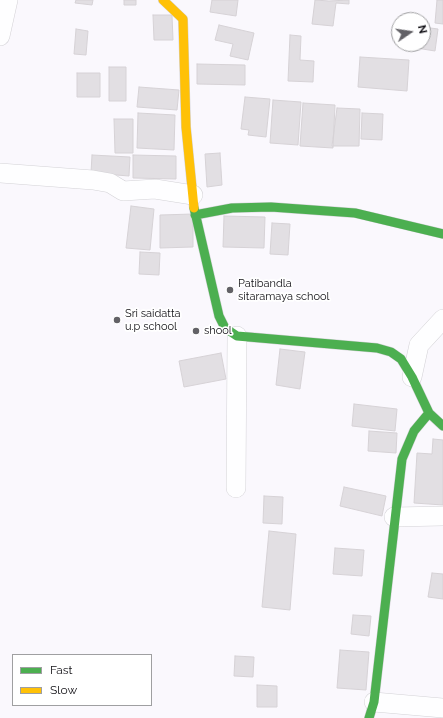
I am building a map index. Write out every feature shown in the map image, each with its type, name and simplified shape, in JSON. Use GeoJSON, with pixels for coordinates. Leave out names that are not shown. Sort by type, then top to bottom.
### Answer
{"type":"FeatureCollection","features":[{"type":"Feature","properties":{"kind":"street"},"geometry":{"type":"LineString","coordinates":[[0,36],[8,0]]}},
{"type":"Feature","properties":{"kind":"street"},"geometry":{"type":"LineString","coordinates":[[163,0],[182,19],[186,127],[196,215],[219,316],[225,328],[237,336],[377,348],[391,352],[401,359],[412,377],[429,413],[443,426]]}},
{"type":"Feature","properties":{"kind":"street"},"geometry":{"type":"LineString","coordinates":[[0,173],[93,180],[110,183],[123,191],[155,190],[194,195]]}},
{"type":"Feature","properties":{"kind":"street"},"geometry":{"type":"LineString","coordinates":[[196,215],[232,208],[271,208],[355,213],[443,234]]}},
{"type":"Feature","properties":{"kind":"street"},"geometry":{"type":"LineString","coordinates":[[412,377],[419,345],[443,319]]}},
{"type":"Feature","properties":{"kind":"street"},"geometry":{"type":"LineString","coordinates":[[236,488],[237,336]]}},
{"type":"Feature","properties":{"kind":"street"},"geometry":{"type":"LineString","coordinates":[[429,413],[414,431],[402,459],[372,710],[443,708]]}},
{"type":"Feature","properties":{"kind":"street"},"geometry":{"type":"LineString","coordinates":[[394,517],[443,516]]}},
{"type":"Feature","properties":{"kind":"building"},"geometry":{"type":"Polygon","coordinates":[[[76,0],[93,0],[92,5],[75,3],[76,0]]]}},
{"type":"Feature","properties":{"kind":"building"},"geometry":{"type":"Polygon","coordinates":[[[124,0],[136,0],[136,5],[124,5],[124,0]]]}},
{"type":"Feature","properties":{"kind":"building"},"geometry":{"type":"Polygon","coordinates":[[[212,0],[238,0],[236,16],[210,12],[212,0]]]}},
{"type":"Feature","properties":{"kind":"building"},"geometry":{"type":"Polygon","coordinates":[[[315,0],[349,0],[349,4],[336,3],[333,26],[312,24],[315,0]]]}},
{"type":"Feature","properties":{"kind":"building"},"geometry":{"type":"Polygon","coordinates":[[[437,0],[443,0],[443,24],[435,23],[437,0]]]}},
{"type":"Feature","properties":{"kind":"building"},"geometry":{"type":"Polygon","coordinates":[[[153,15],[172,15],[173,40],[154,40],[153,15]]]}},
{"type":"Feature","properties":{"kind":"building"},"geometry":{"type":"Polygon","coordinates":[[[219,25],[254,33],[248,60],[230,56],[233,44],[215,40],[219,25]]]}},
{"type":"Feature","properties":{"kind":"building"},"geometry":{"type":"Polygon","coordinates":[[[431,28],[438,29],[435,51],[431,50],[431,28]]]}},
{"type":"Feature","properties":{"kind":"building"},"geometry":{"type":"Polygon","coordinates":[[[76,29],[88,31],[86,55],[74,54],[76,29]]]}},
{"type":"Feature","properties":{"kind":"building"},"geometry":{"type":"Polygon","coordinates":[[[290,35],[301,36],[300,60],[314,61],[313,82],[288,81],[290,35]]]}},
{"type":"Feature","properties":{"kind":"building"},"geometry":{"type":"Polygon","coordinates":[[[360,57],[409,60],[407,91],[358,87],[360,57]]]}},
{"type":"Feature","properties":{"kind":"building"},"geometry":{"type":"Polygon","coordinates":[[[197,64],[245,65],[245,85],[197,84],[197,64]]]}},
{"type":"Feature","properties":{"kind":"building"},"geometry":{"type":"Polygon","coordinates":[[[109,67],[126,67],[126,101],[109,101],[109,67]]]}},
{"type":"Feature","properties":{"kind":"building"},"geometry":{"type":"Polygon","coordinates":[[[77,73],[100,73],[100,97],[77,97],[77,73]]]}},
{"type":"Feature","properties":{"kind":"building"},"geometry":{"type":"Polygon","coordinates":[[[139,87],[179,90],[177,110],[137,107],[139,87]]]}},
{"type":"Feature","properties":{"kind":"building"},"geometry":{"type":"Polygon","coordinates":[[[245,97],[270,99],[266,137],[248,135],[249,130],[241,129],[245,97]]]}},
{"type":"Feature","properties":{"kind":"building"},"geometry":{"type":"Polygon","coordinates":[[[273,100],[301,102],[298,145],[270,143],[273,100]]]}},
{"type":"Feature","properties":{"kind":"building"},"geometry":{"type":"Polygon","coordinates":[[[303,103],[335,105],[333,148],[300,146],[303,103]]]}},
{"type":"Feature","properties":{"kind":"building"},"geometry":{"type":"Polygon","coordinates":[[[337,108],[360,109],[359,146],[332,146],[337,108]]]}},
{"type":"Feature","properties":{"kind":"building"},"geometry":{"type":"Polygon","coordinates":[[[138,113],[175,115],[174,150],[137,148],[138,113]]]}},
{"type":"Feature","properties":{"kind":"building"},"geometry":{"type":"Polygon","coordinates":[[[362,113],[383,114],[382,140],[361,139],[362,113]]]}},
{"type":"Feature","properties":{"kind":"building"},"geometry":{"type":"Polygon","coordinates":[[[114,119],[133,119],[133,153],[115,153],[114,119]]]}},
{"type":"Feature","properties":{"kind":"building"},"geometry":{"type":"Polygon","coordinates":[[[220,153],[222,185],[207,187],[205,154],[220,153]]]}},
{"type":"Feature","properties":{"kind":"building"},"geometry":{"type":"Polygon","coordinates":[[[92,155],[130,157],[129,176],[91,173],[92,155]]]}},
{"type":"Feature","properties":{"kind":"building"},"geometry":{"type":"Polygon","coordinates":[[[133,155],[176,156],[176,179],[133,178],[133,155]]]}},
{"type":"Feature","properties":{"kind":"building"},"geometry":{"type":"Polygon","coordinates":[[[131,206],[154,209],[150,250],[126,248],[131,206]]]}},
{"type":"Feature","properties":{"kind":"building"},"geometry":{"type":"Polygon","coordinates":[[[193,214],[193,247],[160,248],[160,215],[193,214]]]}},
{"type":"Feature","properties":{"kind":"building"},"geometry":{"type":"Polygon","coordinates":[[[224,216],[265,217],[264,248],[223,247],[224,216]]]}},
{"type":"Feature","properties":{"kind":"building"},"geometry":{"type":"Polygon","coordinates":[[[272,223],[290,224],[288,255],[270,254],[272,223]]]}},
{"type":"Feature","properties":{"kind":"building"},"geometry":{"type":"Polygon","coordinates":[[[140,252],[160,253],[159,275],[139,274],[140,252]]]}},
{"type":"Feature","properties":{"kind":"building"},"geometry":{"type":"Polygon","coordinates":[[[280,349],[305,352],[300,389],[276,385],[280,349]]]}},
{"type":"Feature","properties":{"kind":"building"},"geometry":{"type":"Polygon","coordinates":[[[221,353],[226,379],[184,387],[179,361],[221,353]]]}},
{"type":"Feature","properties":{"kind":"building"},"geometry":{"type":"Polygon","coordinates":[[[354,404],[397,409],[395,431],[352,426],[354,404]]]}},
{"type":"Feature","properties":{"kind":"building"},"geometry":{"type":"Polygon","coordinates":[[[369,431],[397,433],[396,453],[368,451],[369,431]]]}},
{"type":"Feature","properties":{"kind":"building"},"geometry":{"type":"Polygon","coordinates":[[[433,439],[443,440],[443,505],[414,503],[417,453],[432,454],[433,439]]]}},
{"type":"Feature","properties":{"kind":"building"},"geometry":{"type":"Polygon","coordinates":[[[344,487],[386,496],[382,516],[340,506],[344,487]]]}},
{"type":"Feature","properties":{"kind":"building"},"geometry":{"type":"Polygon","coordinates":[[[264,496],[283,497],[282,524],[263,523],[264,496]]]}},
{"type":"Feature","properties":{"kind":"building"},"geometry":{"type":"Polygon","coordinates":[[[269,531],[296,534],[290,610],[262,607],[269,531]]]}},
{"type":"Feature","properties":{"kind":"building"},"geometry":{"type":"Polygon","coordinates":[[[335,548],[364,550],[362,576],[333,574],[335,548]]]}},
{"type":"Feature","properties":{"kind":"building"},"geometry":{"type":"Polygon","coordinates":[[[432,573],[443,574],[443,599],[428,597],[432,573]]]}},
{"type":"Feature","properties":{"kind":"building"},"geometry":{"type":"Polygon","coordinates":[[[353,615],[371,616],[369,636],[351,634],[353,615]]]}},
{"type":"Feature","properties":{"kind":"building"},"geometry":{"type":"Polygon","coordinates":[[[340,650],[369,652],[366,690],[337,688],[340,650]]]}},
{"type":"Feature","properties":{"kind":"building"},"geometry":{"type":"Polygon","coordinates":[[[235,656],[254,657],[253,677],[234,676],[235,656]]]}},
{"type":"Feature","properties":{"kind":"building"},"geometry":{"type":"Polygon","coordinates":[[[257,685],[277,686],[277,707],[257,707],[257,685]]]}},
{"type":"Feature","properties":{"kind":"traffic: fast"},"geometry":{"type":"LineString","coordinates":[[195,215],[232,208],[271,207],[355,213],[443,234]]}},
{"type":"Feature","properties":{"kind":"traffic: fast"},"geometry":{"type":"LineString","coordinates":[[194,208],[219,316],[225,328],[237,336],[377,348],[391,352],[401,359],[412,377],[429,413],[443,426]]}},
{"type":"Feature","properties":{"kind":"traffic: fast"},"geometry":{"type":"LineString","coordinates":[[369,718],[374,702],[402,459],[414,431],[429,413]]}},
{"type":"Feature","properties":{"kind":"traffic: slow"},"geometry":{"type":"LineString","coordinates":[[163,0],[183,19],[186,127],[194,208]]}},
{"type":"Feature","properties":{"kind":"place","name":"Patibandla sitaramaya school"},"geometry":{"type":"Point","coordinates":[230,290]}},
{"type":"Feature","properties":{"kind":"place","name":"Sri saidatta u.p school"},"geometry":{"type":"Point","coordinates":[117,320]}},
{"type":"Feature","properties":{"kind":"place","name":"shool"},"geometry":{"type":"Point","coordinates":[196,331]}}]}
